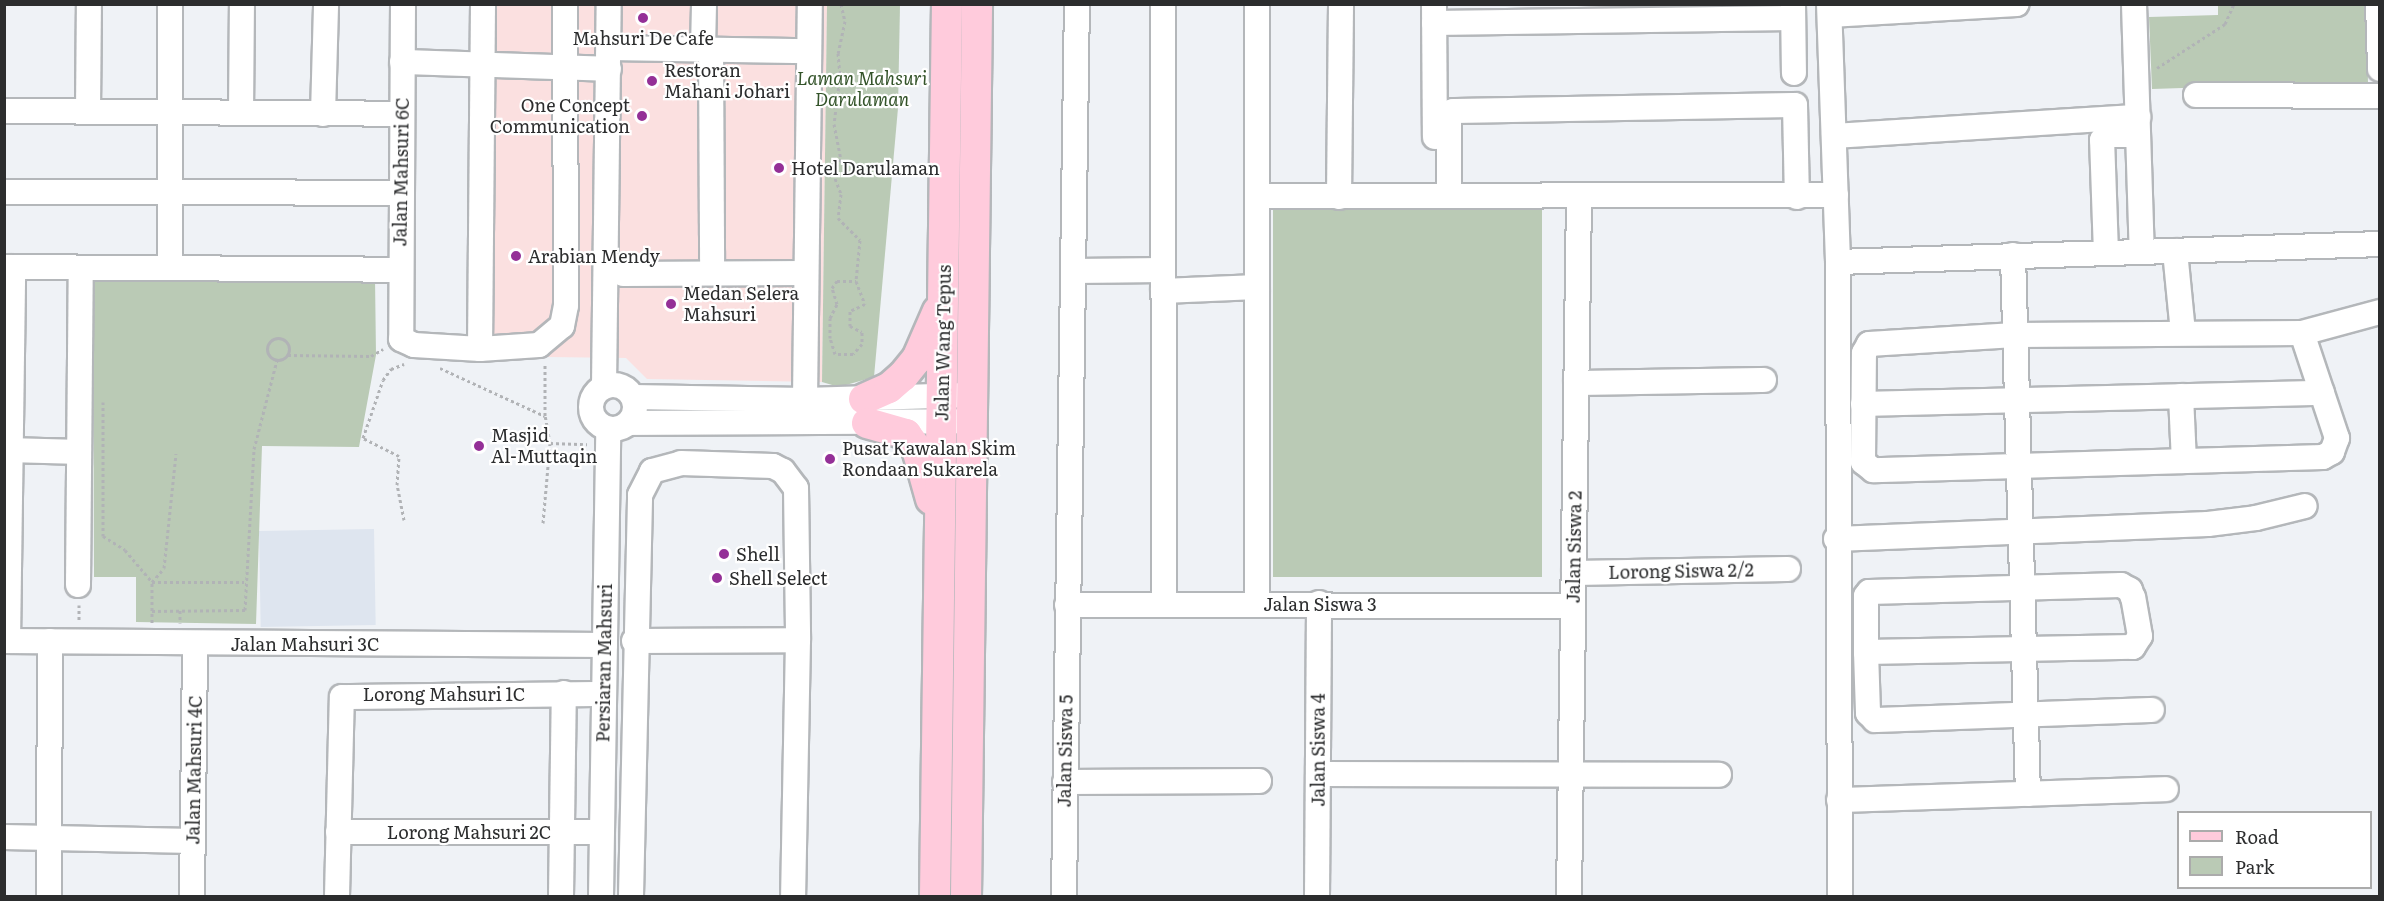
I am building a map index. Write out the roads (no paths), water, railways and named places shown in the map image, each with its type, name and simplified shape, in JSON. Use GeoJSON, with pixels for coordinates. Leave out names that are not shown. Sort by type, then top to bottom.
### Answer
{"type":"FeatureCollection","features":[{"type":"Feature","properties":{"kind":"main road","name":"Jalan Wang Tepus"},"geometry":{"type":"LineString","coordinates":[[935,897],[940,534],[956,408],[944,290],[947,4]]}},
{"type":"Feature","properties":{"kind":"main road","name":"Jalan Wang Tepus"},"geometry":{"type":"LineString","coordinates":[[966,897],[956,408],[977,4]]}},
{"type":"Feature","properties":{"kind":"main road"},"geometry":{"type":"LineString","coordinates":[[940,534],[917,449],[898,429],[865,411],[917,359],[933,328],[944,290]]}},
{"type":"Feature","properties":{"kind":"street"},"geometry":{"type":"LineString","coordinates":[[88,111],[89,4]]}},
{"type":"Feature","properties":{"kind":"street"},"geometry":{"type":"LineString","coordinates":[[170,4],[170,268]]}},
{"type":"Feature","properties":{"kind":"street"},"geometry":{"type":"LineString","coordinates":[[241,113],[242,4]]}},
{"type":"Feature","properties":{"kind":"street"},"geometry":{"type":"LineString","coordinates":[[323,114],[326,4]]}},
{"type":"Feature","properties":{"kind":"street","name":"Jalan Mahsuri 6C"},"geometry":{"type":"LineString","coordinates":[[403,4],[400,339],[414,345],[480,349]]}},
{"type":"Feature","properties":{"kind":"street"},"geometry":{"type":"LineString","coordinates":[[483,4],[480,349],[539,345],[553,338],[562,326],[566,306],[565,4]]}},
{"type":"Feature","properties":{"kind":"street"},"geometry":{"type":"LineString","coordinates":[[609,4],[604,387],[591,405],[595,421],[615,432],[865,411],[956,408]]}},
{"type":"Feature","properties":{"kind":"street"},"geometry":{"type":"LineString","coordinates":[[704,4],[712,273]]}},
{"type":"Feature","properties":{"kind":"street"},"geometry":{"type":"LineString","coordinates":[[805,400],[810,4]]}},
{"type":"Feature","properties":{"kind":"street","name":"Jalan Siswa 5"},"geometry":{"type":"LineString","coordinates":[[1064,897],[1077,4]]}},
{"type":"Feature","properties":{"kind":"street"},"geometry":{"type":"LineString","coordinates":[[1163,4],[1164,604]]}},
{"type":"Feature","properties":{"kind":"street"},"geometry":{"type":"LineString","coordinates":[[1257,4],[1257,603]]}},
{"type":"Feature","properties":{"kind":"street"},"geometry":{"type":"LineString","coordinates":[[1339,197],[1341,4]]}},
{"type":"Feature","properties":{"kind":"street"},"geometry":{"type":"LineString","coordinates":[[1840,897],[1836,539],[1838,262],[1830,10],[2017,4]]}},
{"type":"Feature","properties":{"kind":"street"},"geometry":{"type":"LineString","coordinates":[[2134,4],[2142,252]]}},
{"type":"Feature","properties":{"kind":"street"},"geometry":{"type":"LineString","coordinates":[[2378,4],[2379,69]]}},
{"type":"Feature","properties":{"kind":"street"},"geometry":{"type":"LineString","coordinates":[[1442,196],[1434,14],[1793,11],[1794,73]]}},
{"type":"Feature","properties":{"kind":"street"},"geometry":{"type":"LineString","coordinates":[[402,62],[564,65],[707,50],[809,51]]}},
{"type":"Feature","properties":{"kind":"street"},"geometry":{"type":"LineString","coordinates":[[2196,96],[2379,96]]}},
{"type":"Feature","properties":{"kind":"street"},"geometry":{"type":"LineString","coordinates":[[1442,196],[1449,113],[1453,111],[1795,105],[1797,197]]}},
{"type":"Feature","properties":{"kind":"street"},"geometry":{"type":"LineString","coordinates":[[4,111],[401,114]]}},
{"type":"Feature","properties":{"kind":"street"},"geometry":{"type":"LineString","coordinates":[[1834,136],[2138,126]]}},
{"type":"Feature","properties":{"kind":"street"},"geometry":{"type":"LineString","coordinates":[[2106,253],[2102,140],[2107,135],[2138,126]]}},
{"type":"Feature","properties":{"kind":"street"},"geometry":{"type":"LineString","coordinates":[[4,192],[400,193]]}},
{"type":"Feature","properties":{"kind":"street"},"geometry":{"type":"LineString","coordinates":[[1258,196],[1797,197],[1836,195]]}},
{"type":"Feature","properties":{"kind":"street","name":"Jalan Siswa 2"},"geometry":{"type":"LineString","coordinates":[[1569,897],[1580,197]]}},
{"type":"Feature","properties":{"kind":"street"},"geometry":{"type":"LineString","coordinates":[[1838,262],[2379,244]]}},
{"type":"Feature","properties":{"kind":"street"},"geometry":{"type":"LineString","coordinates":[[2175,251],[2183,333]]}},
{"type":"Feature","properties":{"kind":"street"},"geometry":{"type":"LineString","coordinates":[[2013,255],[2028,794]]}},
{"type":"Feature","properties":{"kind":"street"},"geometry":{"type":"LineString","coordinates":[[7,641],[9,267],[400,270]]}},
{"type":"Feature","properties":{"kind":"street"},"geometry":{"type":"LineString","coordinates":[[78,585],[81,268]]}},
{"type":"Feature","properties":{"kind":"street"},"geometry":{"type":"LineString","coordinates":[[1073,271],[1257,287]]}},
{"type":"Feature","properties":{"kind":"street"},"geometry":{"type":"LineString","coordinates":[[623,274],[806,273]]}},
{"type":"Feature","properties":{"kind":"street"},"geometry":{"type":"LineString","coordinates":[[2302,333],[2337,438],[2332,452],[2313,459],[1873,470],[1863,462],[1864,353],[1869,344],[2015,335],[2302,333],[2379,312]]}},
{"type":"Feature","properties":{"kind":"street"},"geometry":{"type":"LineString","coordinates":[[1576,383],[1764,380]]}},
{"type":"Feature","properties":{"kind":"street"},"geometry":{"type":"LineString","coordinates":[[604,387],[617,385],[633,398],[805,400],[865,411]]}},
{"type":"Feature","properties":{"kind":"street"},"geometry":{"type":"LineString","coordinates":[[1863,405],[2322,393]]}},
{"type":"Feature","properties":{"kind":"street"},"geometry":{"type":"LineString","coordinates":[[2181,396],[2184,461]]}},
{"type":"Feature","properties":{"kind":"street"},"geometry":{"type":"LineString","coordinates":[[615,432],[634,415],[633,398]]}},
{"type":"Feature","properties":{"kind":"street"},"geometry":{"type":"LineString","coordinates":[[714,463],[715,423]]}},
{"type":"Feature","properties":{"kind":"street","name":"Persiaran Mahsuri"},"geometry":{"type":"LineString","coordinates":[[601,897],[606,552],[615,432]]}},
{"type":"Feature","properties":{"kind":"street"},"geometry":{"type":"LineString","coordinates":[[8,450],[79,452]]}},
{"type":"Feature","properties":{"kind":"street"},"geometry":{"type":"LineString","coordinates":[[632,897],[634,641],[639,495],[647,476],[669,464],[714,463],[773,466],[790,478],[796,488],[798,640],[794,897]]}},
{"type":"Feature","properties":{"kind":"street"},"geometry":{"type":"LineString","coordinates":[[1836,539],[2021,529],[2208,524],[2256,518],[2305,506]]}},
{"type":"Feature","properties":{"kind":"street"},"geometry":{"type":"LineString","coordinates":[[606,552],[638,551]]}},
{"type":"Feature","properties":{"kind":"street","name":"Lorong Siswa 2/2"},"geometry":{"type":"LineString","coordinates":[[1574,573],[1788,569]]}},
{"type":"Feature","properties":{"kind":"street"},"geometry":{"type":"LineString","coordinates":[[1866,652],[2133,647],[2140,636],[2133,598],[2126,586],[1874,591],[1866,596],[1866,652],[1868,713],[1875,720],[2152,710]]}},
{"type":"Feature","properties":{"kind":"street","name":"Jalan Siswa 3"},"geometry":{"type":"LineString","coordinates":[[1067,605],[1319,603],[1573,606]]}},
{"type":"Feature","properties":{"kind":"street","name":"Jalan Siswa 4"},"geometry":{"type":"LineString","coordinates":[[1317,897],[1319,603]]}},
{"type":"Feature","properties":{"kind":"street"},"geometry":{"type":"LineString","coordinates":[[634,641],[798,640]]}},
{"type":"Feature","properties":{"kind":"street","name":"Jalan Mahsuri 3C"},"geometry":{"type":"LineString","coordinates":[[7,641],[605,645]]}},
{"type":"Feature","properties":{"kind":"street"},"geometry":{"type":"LineString","coordinates":[[49,897],[50,641]]}},
{"type":"Feature","properties":{"kind":"street","name":"Jalan Mahsuri 4C"},"geometry":{"type":"LineString","coordinates":[[192,897],[195,643]]}},
{"type":"Feature","properties":{"kind":"street"},"geometry":{"type":"LineString","coordinates":[[561,897],[564,693]]}},
{"type":"Feature","properties":{"kind":"street","name":"Lorong Mahsuri 1C"},"geometry":{"type":"LineString","coordinates":[[337,897],[342,697],[604,694]]}},
{"type":"Feature","properties":{"kind":"street"},"geometry":{"type":"LineString","coordinates":[[1318,774],[1719,775]]}},
{"type":"Feature","properties":{"kind":"street"},"geometry":{"type":"LineString","coordinates":[[1065,782],[1259,781]]}},
{"type":"Feature","properties":{"kind":"street"},"geometry":{"type":"LineString","coordinates":[[1839,800],[2166,789]]}},
{"type":"Feature","properties":{"kind":"street","name":"Lorong Mahsuri 2C"},"geometry":{"type":"LineString","coordinates":[[338,832],[601,832]]}},
{"type":"Feature","properties":{"kind":"street"},"geometry":{"type":"LineString","coordinates":[[4,837],[193,841]]}},
{"type":"Feature","properties":{"kind":"place","name":"Mahsuri De Cafe"},"geometry":{"type":"Point","coordinates":[643,18]}},
{"type":"Feature","properties":{"kind":"place","name":"Restoran Mahani Johari"},"geometry":{"type":"Point","coordinates":[652,81]}},
{"type":"Feature","properties":{"kind":"place","name":"One Concept Communication"},"geometry":{"type":"Point","coordinates":[642,116]}},
{"type":"Feature","properties":{"kind":"place","name":"Hotel Darulaman"},"geometry":{"type":"Point","coordinates":[779,168]}},
{"type":"Feature","properties":{"kind":"place","name":"Arabian Mendy"},"geometry":{"type":"Point","coordinates":[516,256]}},
{"type":"Feature","properties":{"kind":"place","name":"Medan Selera Mahsuri"},"geometry":{"type":"Point","coordinates":[671,304]}},
{"type":"Feature","properties":{"kind":"place","name":"Masjid Al-Muttaqin"},"geometry":{"type":"Point","coordinates":[479,446]}},
{"type":"Feature","properties":{"kind":"place","name":"Pusat Kawalan Skim Rondaan Sukarela"},"geometry":{"type":"Point","coordinates":[830,459]}},
{"type":"Feature","properties":{"kind":"place","name":"Shell"},"geometry":{"type":"Point","coordinates":[724,554]}},
{"type":"Feature","properties":{"kind":"place","name":"Shell Select"},"geometry":{"type":"Point","coordinates":[717,578]}},
{"type":"Feature","properties":{"kind":"park label","name":"Laman Mahsuri Darulaman"},"geometry":{"type":"Point","coordinates":[862,89]}}]}
